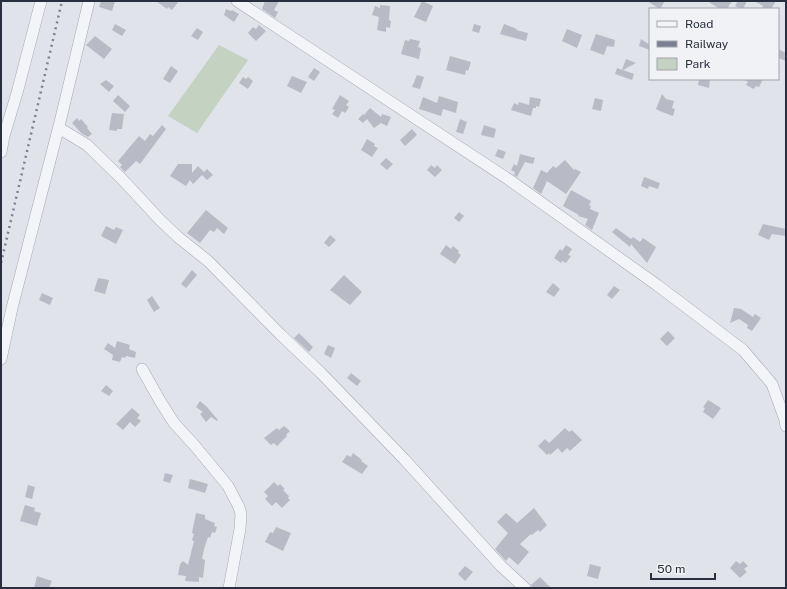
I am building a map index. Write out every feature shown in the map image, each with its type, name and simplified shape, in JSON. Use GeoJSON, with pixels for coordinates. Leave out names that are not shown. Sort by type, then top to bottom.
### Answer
{"type":"FeatureCollection","features":[{"type":"Feature","properties":{"kind":"street"},"geometry":{"type":"LineString","coordinates":[[1,152],[41,1]]}},
{"type":"Feature","properties":{"kind":"street"},"geometry":{"type":"LineString","coordinates":[[1,359],[12,308],[59,128],[89,1]]}},
{"type":"Feature","properties":{"kind":"street"},"geometry":{"type":"LineString","coordinates":[[237,1],[508,179],[657,285],[743,350],[772,384],[786,426]]}},
{"type":"Feature","properties":{"kind":"street"},"geometry":{"type":"LineString","coordinates":[[59,128],[86,146],[122,178],[160,220],[178,237],[208,261],[321,373],[404,459],[501,566],[525,588]]}},
{"type":"Feature","properties":{"kind":"street"},"geometry":{"type":"LineString","coordinates":[[142,369],[174,423],[196,446],[228,486],[239,507],[241,514],[240,530],[229,588]]}},
{"type":"Feature","properties":{"kind":"green space"},"geometry":{"type":"Polygon","coordinates":[[[219,45],[248,60],[197,133],[168,116],[219,45]]]}},
{"type":"Feature","properties":{"kind":"building"},"geometry":{"type":"Polygon","coordinates":[[[101,1],[115,1],[112,11],[99,7],[101,1]]]}},
{"type":"Feature","properties":{"kind":"building"},"geometry":{"type":"Polygon","coordinates":[[[156,1],[179,1],[172,10],[168,7],[167,9],[156,1]]]}},
{"type":"Feature","properties":{"kind":"building"},"geometry":{"type":"Polygon","coordinates":[[[265,1],[279,1],[274,10],[278,12],[275,18],[262,9],[265,1]]]}},
{"type":"Feature","properties":{"kind":"building"},"geometry":{"type":"Polygon","coordinates":[[[422,1],[433,6],[426,22],[414,17],[422,1]]]}},
{"type":"Feature","properties":{"kind":"building"},"geometry":{"type":"Polygon","coordinates":[[[647,1],[665,1],[661,8],[647,1]]]}},
{"type":"Feature","properties":{"kind":"building"},"geometry":{"type":"Polygon","coordinates":[[[707,1],[732,1],[728,8],[718,8],[707,1]]]}},
{"type":"Feature","properties":{"kind":"building"},"geometry":{"type":"Polygon","coordinates":[[[738,1],[747,1],[744,8],[735,6],[738,1]]]}},
{"type":"Feature","properties":{"kind":"building"},"geometry":{"type":"Polygon","coordinates":[[[754,1],[776,1],[772,8],[762,8],[763,6],[754,1]]]}},
{"type":"Feature","properties":{"kind":"building"},"geometry":{"type":"Polygon","coordinates":[[[380,5],[390,6],[390,28],[386,27],[386,32],[377,30],[379,17],[372,15],[375,6],[380,8],[380,5]]]}},
{"type":"Feature","properties":{"kind":"building"},"geometry":{"type":"Polygon","coordinates":[[[226,9],[232,10],[239,14],[234,22],[224,15],[226,9]]]}},
{"type":"Feature","properties":{"kind":"building"},"geometry":{"type":"Polygon","coordinates":[[[115,24],[126,30],[122,36],[112,30],[115,24]]]}},
{"type":"Feature","properties":{"kind":"building"},"geometry":{"type":"Polygon","coordinates":[[[474,24],[481,26],[479,33],[472,31],[474,24]]]}},
{"type":"Feature","properties":{"kind":"building"},"geometry":{"type":"Polygon","coordinates":[[[504,24],[517,29],[516,30],[528,33],[526,41],[500,34],[504,24]]]}},
{"type":"Feature","properties":{"kind":"building"},"geometry":{"type":"Polygon","coordinates":[[[259,25],[266,31],[256,41],[248,33],[253,27],[256,29],[259,25]]]}},
{"type":"Feature","properties":{"kind":"building"},"geometry":{"type":"Polygon","coordinates":[[[197,28],[203,32],[198,40],[191,36],[197,28]]]}},
{"type":"Feature","properties":{"kind":"building"},"geometry":{"type":"Polygon","coordinates":[[[567,29],[582,35],[577,48],[562,41],[567,29]]]}},
{"type":"Feature","properties":{"kind":"building"},"geometry":{"type":"Polygon","coordinates":[[[596,34],[615,40],[614,47],[607,46],[604,55],[590,50],[596,34]]]}},
{"type":"Feature","properties":{"kind":"building"},"geometry":{"type":"Polygon","coordinates":[[[95,36],[112,49],[104,59],[86,45],[95,36]]]}},
{"type":"Feature","properties":{"kind":"building"},"geometry":{"type":"Polygon","coordinates":[[[410,39],[420,41],[418,47],[421,48],[419,59],[401,54],[405,40],[409,41],[410,39]]]}},
{"type":"Feature","properties":{"kind":"building"},"geometry":{"type":"Polygon","coordinates":[[[641,39],[649,44],[649,50],[639,46],[641,39]]]}},
{"type":"Feature","properties":{"kind":"building"},"geometry":{"type":"Polygon","coordinates":[[[779,50],[786,53],[786,61],[779,58],[779,50]]]}},
{"type":"Feature","properties":{"kind":"building"},"geometry":{"type":"Polygon","coordinates":[[[450,56],[471,62],[465,75],[446,70],[450,56]]]}},
{"type":"Feature","properties":{"kind":"building"},"geometry":{"type":"Polygon","coordinates":[[[626,59],[636,63],[623,70],[634,74],[632,80],[615,74],[617,68],[622,70],[626,59]]]}},
{"type":"Feature","properties":{"kind":"building"},"geometry":{"type":"Polygon","coordinates":[[[171,66],[178,71],[170,83],[163,79],[171,66]]]}},
{"type":"Feature","properties":{"kind":"building"},"geometry":{"type":"Polygon","coordinates":[[[314,68],[320,72],[314,81],[308,77],[314,68]]]}},
{"type":"Feature","properties":{"kind":"building"},"geometry":{"type":"Polygon","coordinates":[[[417,75],[424,77],[420,89],[412,87],[417,75]]]}},
{"type":"Feature","properties":{"kind":"building"},"geometry":{"type":"Polygon","coordinates":[[[292,76],[307,82],[301,93],[287,86],[292,76]]]}},
{"type":"Feature","properties":{"kind":"building"},"geometry":{"type":"Polygon","coordinates":[[[243,77],[246,79],[248,77],[253,81],[248,89],[239,83],[243,77]]]}},
{"type":"Feature","properties":{"kind":"building"},"geometry":{"type":"Polygon","coordinates":[[[106,80],[114,86],[109,92],[100,84],[106,80]]]}},
{"type":"Feature","properties":{"kind":"building"},"geometry":{"type":"Polygon","coordinates":[[[699,80],[710,80],[709,88],[698,85],[699,80]]]}},
{"type":"Feature","properties":{"kind":"building"},"geometry":{"type":"Polygon","coordinates":[[[745,80],[762,80],[759,87],[756,86],[754,89],[746,85],[748,82],[745,80]]]}},
{"type":"Feature","properties":{"kind":"building"},"geometry":{"type":"Polygon","coordinates":[[[662,94],[666,99],[674,101],[672,108],[675,109],[673,116],[656,109],[662,94]]]}},
{"type":"Feature","properties":{"kind":"building"},"geometry":{"type":"Polygon","coordinates":[[[118,95],[130,106],[125,112],[113,101],[118,95]]]}},
{"type":"Feature","properties":{"kind":"building"},"geometry":{"type":"Polygon","coordinates":[[[340,95],[349,101],[346,105],[349,107],[345,113],[342,111],[338,118],[332,114],[335,110],[332,109],[340,95]]]}},
{"type":"Feature","properties":{"kind":"building"},"geometry":{"type":"Polygon","coordinates":[[[439,96],[458,102],[456,113],[443,109],[441,116],[419,109],[423,97],[437,103],[439,96]]]}},
{"type":"Feature","properties":{"kind":"building"},"geometry":{"type":"Polygon","coordinates":[[[530,97],[541,99],[539,107],[536,106],[536,108],[533,108],[531,116],[511,110],[514,103],[518,105],[519,102],[529,105],[530,97]]]}},
{"type":"Feature","properties":{"kind":"building"},"geometry":{"type":"Polygon","coordinates":[[[595,98],[603,100],[601,111],[592,109],[595,98]]]}},
{"type":"Feature","properties":{"kind":"building"},"geometry":{"type":"Polygon","coordinates":[[[370,108],[381,117],[382,114],[391,117],[387,126],[381,123],[374,128],[367,119],[363,123],[358,119],[370,108]]]}},
{"type":"Feature","properties":{"kind":"building"},"geometry":{"type":"Polygon","coordinates":[[[112,113],[124,114],[122,129],[117,129],[117,131],[109,130],[112,113]]]}},
{"type":"Feature","properties":{"kind":"building"},"geometry":{"type":"Polygon","coordinates":[[[77,118],[79,121],[81,119],[88,127],[87,128],[92,134],[88,137],[81,133],[72,123],[77,118]]]}},
{"type":"Feature","properties":{"kind":"building"},"geometry":{"type":"Polygon","coordinates":[[[460,119],[467,122],[463,134],[456,132],[460,119]]]}},
{"type":"Feature","properties":{"kind":"building"},"geometry":{"type":"Polygon","coordinates":[[[162,125],[166,129],[140,164],[136,161],[125,172],[120,167],[122,165],[118,161],[139,136],[145,141],[150,134],[153,136],[162,125]]]}},
{"type":"Feature","properties":{"kind":"building"},"geometry":{"type":"Polygon","coordinates":[[[484,125],[496,129],[494,138],[481,135],[484,125]]]}},
{"type":"Feature","properties":{"kind":"building"},"geometry":{"type":"Polygon","coordinates":[[[412,129],[417,135],[405,146],[400,140],[412,129]]]}},
{"type":"Feature","properties":{"kind":"building"},"geometry":{"type":"Polygon","coordinates":[[[367,139],[378,148],[372,157],[361,150],[367,139]]]}},
{"type":"Feature","properties":{"kind":"building"},"geometry":{"type":"Polygon","coordinates":[[[498,149],[506,152],[503,159],[495,156],[498,149]]]}},
{"type":"Feature","properties":{"kind":"building"},"geometry":{"type":"Polygon","coordinates":[[[520,154],[535,158],[533,164],[525,162],[517,177],[514,175],[515,172],[511,170],[514,164],[517,166],[520,154]]]}},
{"type":"Feature","properties":{"kind":"building"},"geometry":{"type":"Polygon","coordinates":[[[386,158],[393,164],[387,170],[380,164],[386,158]]]}},
{"type":"Feature","properties":{"kind":"building"},"geometry":{"type":"Polygon","coordinates":[[[565,160],[574,170],[575,169],[581,172],[566,194],[547,181],[541,194],[533,188],[541,170],[547,173],[553,166],[556,168],[565,160]]]}},
{"type":"Feature","properties":{"kind":"building"},"geometry":{"type":"Polygon","coordinates":[[[178,164],[192,164],[192,173],[198,166],[204,172],[207,169],[213,175],[207,180],[202,175],[193,184],[190,180],[186,186],[170,176],[178,164]]]}},
{"type":"Feature","properties":{"kind":"building"},"geometry":{"type":"Polygon","coordinates":[[[431,165],[435,168],[437,165],[442,170],[435,177],[427,170],[431,165]]]}},
{"type":"Feature","properties":{"kind":"building"},"geometry":{"type":"Polygon","coordinates":[[[644,177],[660,183],[658,189],[649,186],[648,189],[641,186],[644,177]]]}},
{"type":"Feature","properties":{"kind":"building"},"geometry":{"type":"Polygon","coordinates":[[[571,190],[591,201],[589,205],[591,206],[590,209],[599,213],[592,230],[585,225],[588,219],[578,216],[579,215],[563,206],[571,190]]]}},
{"type":"Feature","properties":{"kind":"building"},"geometry":{"type":"Polygon","coordinates":[[[206,210],[228,228],[224,234],[217,228],[214,232],[210,230],[200,243],[187,233],[206,210]]]}},
{"type":"Feature","properties":{"kind":"building"},"geometry":{"type":"Polygon","coordinates":[[[459,212],[464,216],[459,222],[454,218],[459,212]]]}},
{"type":"Feature","properties":{"kind":"building"},"geometry":{"type":"Polygon","coordinates":[[[763,224],[786,229],[786,236],[772,234],[769,240],[758,235],[763,224]]]}},
{"type":"Feature","properties":{"kind":"building"},"geometry":{"type":"Polygon","coordinates":[[[106,226],[114,230],[116,227],[123,230],[116,244],[101,236],[106,226]]]}},
{"type":"Feature","properties":{"kind":"building"},"geometry":{"type":"Polygon","coordinates":[[[616,228],[631,239],[633,237],[640,242],[643,238],[656,247],[647,263],[631,244],[630,247],[612,232],[616,228]]]}},
{"type":"Feature","properties":{"kind":"building"},"geometry":{"type":"Polygon","coordinates":[[[330,235],[336,240],[329,247],[324,243],[330,235]]]}},
{"type":"Feature","properties":{"kind":"building"},"geometry":{"type":"Polygon","coordinates":[[[446,245],[451,249],[453,246],[461,255],[455,264],[440,254],[446,245]]]}},
{"type":"Feature","properties":{"kind":"building"},"geometry":{"type":"Polygon","coordinates":[[[566,245],[572,249],[568,255],[571,256],[566,263],[562,261],[561,263],[554,258],[560,249],[562,251],[566,245]]]}},
{"type":"Feature","properties":{"kind":"building"},"geometry":{"type":"Polygon","coordinates":[[[192,270],[197,275],[186,288],[181,284],[192,270]]]}},
{"type":"Feature","properties":{"kind":"building"},"geometry":{"type":"Polygon","coordinates":[[[344,275],[362,292],[350,305],[330,290],[344,275]]]}},
{"type":"Feature","properties":{"kind":"building"},"geometry":{"type":"Polygon","coordinates":[[[98,278],[109,280],[105,294],[94,291],[98,278]]]}},
{"type":"Feature","properties":{"kind":"building"},"geometry":{"type":"Polygon","coordinates":[[[553,283],[560,289],[554,297],[546,292],[553,283]]]}},
{"type":"Feature","properties":{"kind":"building"},"geometry":{"type":"Polygon","coordinates":[[[614,286],[620,290],[612,299],[607,295],[614,286]]]}},
{"type":"Feature","properties":{"kind":"building"},"geometry":{"type":"Polygon","coordinates":[[[42,293],[53,298],[50,305],[39,300],[42,293]]]}},
{"type":"Feature","properties":{"kind":"building"},"geometry":{"type":"Polygon","coordinates":[[[152,296],[160,308],[154,312],[147,300],[152,296]]]}},
{"type":"Feature","properties":{"kind":"building"},"geometry":{"type":"Polygon","coordinates":[[[734,308],[741,309],[753,317],[755,314],[761,318],[752,331],[747,328],[748,325],[739,319],[730,323],[734,308]]]}},
{"type":"Feature","properties":{"kind":"building"},"geometry":{"type":"Polygon","coordinates":[[[668,331],[675,338],[667,346],[660,339],[668,331]]]}},
{"type":"Feature","properties":{"kind":"building"},"geometry":{"type":"Polygon","coordinates":[[[299,333],[313,347],[309,352],[294,338],[299,333]]]}},
{"type":"Feature","properties":{"kind":"building"},"geometry":{"type":"Polygon","coordinates":[[[117,341],[130,345],[129,349],[136,352],[135,358],[126,356],[125,358],[122,357],[120,362],[112,360],[113,355],[104,349],[108,343],[115,348],[117,341]]]}},
{"type":"Feature","properties":{"kind":"building"},"geometry":{"type":"Polygon","coordinates":[[[328,345],[335,348],[331,358],[324,354],[328,345]]]}},
{"type":"Feature","properties":{"kind":"building"},"geometry":{"type":"Polygon","coordinates":[[[351,373],[361,381],[357,386],[347,378],[351,373]]]}},
{"type":"Feature","properties":{"kind":"building"},"geometry":{"type":"Polygon","coordinates":[[[106,385],[113,391],[109,396],[101,391],[106,385]]]}},
{"type":"Feature","properties":{"kind":"building"},"geometry":{"type":"Polygon","coordinates":[[[708,400],[721,408],[713,419],[703,412],[705,408],[703,407],[708,400]]]}},
{"type":"Feature","properties":{"kind":"building"},"geometry":{"type":"Polygon","coordinates":[[[200,401],[207,407],[218,420],[217,421],[211,417],[206,422],[200,414],[203,412],[196,407],[200,401]]]}},
{"type":"Feature","properties":{"kind":"building"},"geometry":{"type":"Polygon","coordinates":[[[132,408],[140,415],[137,418],[141,421],[135,427],[130,422],[123,430],[116,424],[132,408]]]}},
{"type":"Feature","properties":{"kind":"building"},"geometry":{"type":"Polygon","coordinates":[[[284,426],[290,431],[277,446],[274,443],[271,445],[264,438],[277,428],[279,430],[284,426]]]}},
{"type":"Feature","properties":{"kind":"building"},"geometry":{"type":"Polygon","coordinates":[[[565,428],[569,432],[572,430],[582,440],[570,451],[567,448],[562,453],[558,448],[550,455],[549,453],[547,455],[538,446],[545,439],[549,443],[565,428]]]}},
{"type":"Feature","properties":{"kind":"building"},"geometry":{"type":"Polygon","coordinates":[[[353,453],[368,466],[362,474],[342,462],[347,455],[351,457],[353,453]]]}},
{"type":"Feature","properties":{"kind":"building"},"geometry":{"type":"Polygon","coordinates":[[[165,473],[173,475],[170,483],[163,481],[165,473]]]}},
{"type":"Feature","properties":{"kind":"building"},"geometry":{"type":"Polygon","coordinates":[[[190,479],[208,484],[205,493],[188,488],[190,479]]]}},
{"type":"Feature","properties":{"kind":"building"},"geometry":{"type":"Polygon","coordinates":[[[274,482],[278,486],[280,484],[289,496],[288,498],[290,500],[282,508],[276,502],[272,506],[265,499],[268,496],[264,492],[274,482]]]}},
{"type":"Feature","properties":{"kind":"building"},"geometry":{"type":"Polygon","coordinates":[[[28,485],[35,487],[32,499],[25,497],[28,485]]]}},
{"type":"Feature","properties":{"kind":"building"},"geometry":{"type":"Polygon","coordinates":[[[25,505],[35,508],[34,511],[41,513],[37,526],[20,521],[25,505]]]}},
{"type":"Feature","properties":{"kind":"building"},"geometry":{"type":"Polygon","coordinates":[[[534,508],[547,525],[540,532],[538,530],[532,535],[531,534],[520,544],[529,552],[518,565],[509,557],[506,561],[495,549],[508,533],[497,522],[506,513],[517,523],[534,508]]]}},
{"type":"Feature","properties":{"kind":"building"},"geometry":{"type":"Polygon","coordinates":[[[196,513],[205,515],[205,519],[215,523],[214,526],[217,527],[215,533],[212,532],[210,538],[208,537],[204,549],[202,559],[205,560],[203,578],[199,577],[199,582],[185,581],[186,576],[178,575],[180,564],[183,561],[188,565],[194,541],[192,540],[194,534],[192,533],[196,513]]]}},
{"type":"Feature","properties":{"kind":"building"},"geometry":{"type":"Polygon","coordinates":[[[276,527],[291,533],[283,551],[265,542],[270,532],[273,533],[276,527]]]}},
{"type":"Feature","properties":{"kind":"building"},"geometry":{"type":"Polygon","coordinates":[[[736,561],[740,564],[743,561],[748,566],[744,569],[747,572],[740,578],[730,568],[736,561]]]}},
{"type":"Feature","properties":{"kind":"building"},"geometry":{"type":"Polygon","coordinates":[[[590,564],[601,567],[598,579],[587,576],[590,564]]]}},
{"type":"Feature","properties":{"kind":"building"},"geometry":{"type":"Polygon","coordinates":[[[465,566],[473,572],[465,581],[458,574],[465,566]]]}},
{"type":"Feature","properties":{"kind":"building"},"geometry":{"type":"Polygon","coordinates":[[[37,576],[52,581],[49,588],[34,588],[37,576]]]}},
{"type":"Feature","properties":{"kind":"building"},"geometry":{"type":"Polygon","coordinates":[[[540,577],[551,588],[532,588],[531,585],[540,577]]]}},
{"type":"Feature","properties":{"kind":"railway"},"geometry":{"type":"LineString","coordinates":[[1,263],[62,1]]}}]}
